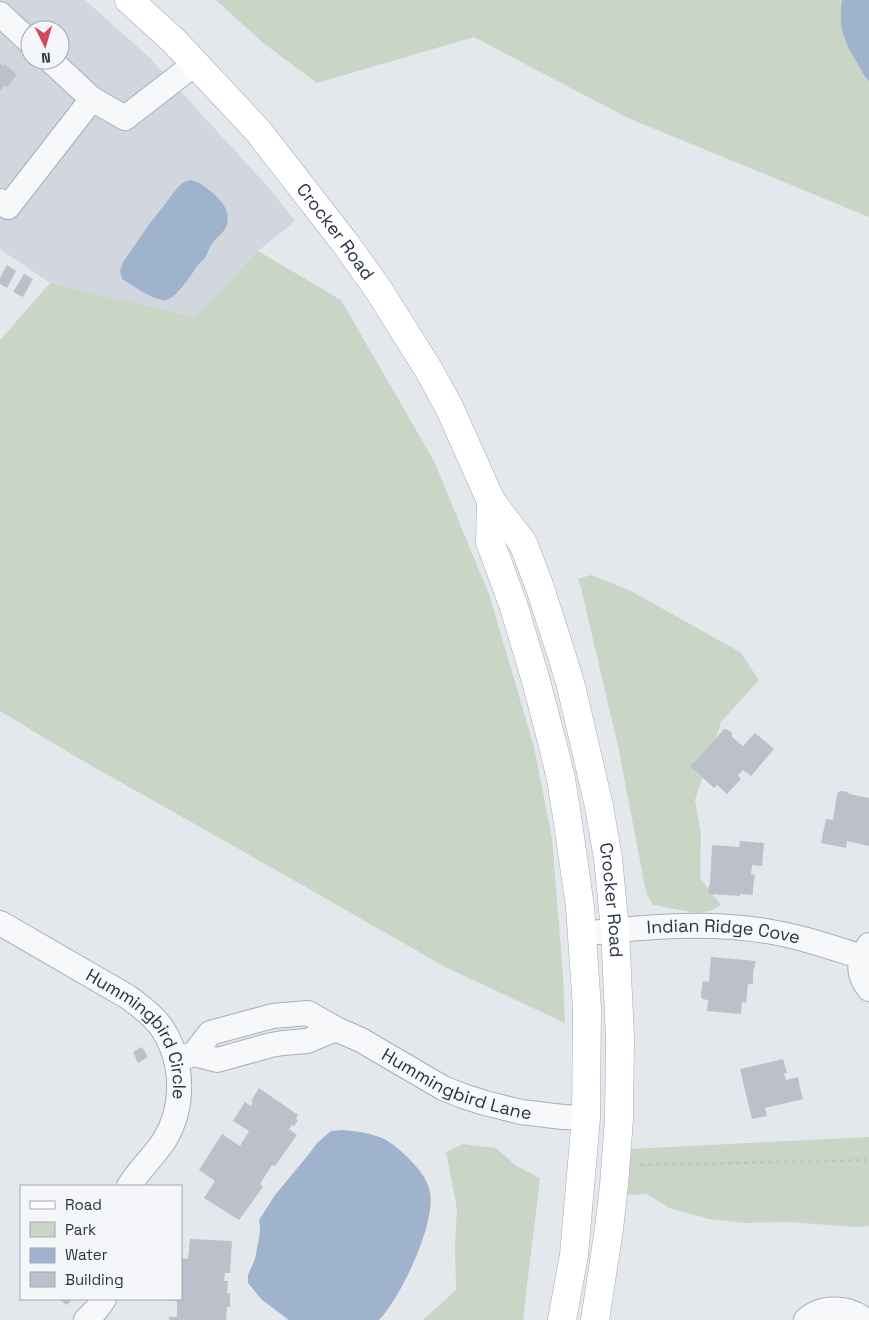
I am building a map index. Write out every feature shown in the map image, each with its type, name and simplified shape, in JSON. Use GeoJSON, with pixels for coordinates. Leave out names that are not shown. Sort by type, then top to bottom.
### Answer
{"type":"FeatureCollection","features":[{"type":"Feature","properties":{"kind":"main road","name":"Crocker Road"},"geometry":{"type":"LineString","coordinates":[[129,0],[196,63],[259,132],[378,289],[430,372],[450,409],[491,501],[523,543],[539,585],[561,653],[583,734],[599,806],[608,858],[615,930],[620,1038],[618,1127],[609,1229],[595,1320]]}},
{"type":"Feature","properties":{"kind":"main road","name":"Crocker Road"},"geometry":{"type":"LineString","coordinates":[[491,501],[490,542],[523,635],[561,779],[574,858],[582,934],[587,1008],[586,1118],[574,1255],[562,1320]]}},
{"type":"Feature","properties":{"kind":"street"},"geometry":{"type":"LineString","coordinates":[[0,14],[20,33]]}},
{"type":"Feature","properties":{"kind":"street"},"geometry":{"type":"LineString","coordinates":[[60,70],[92,100],[125,118],[196,63]]}},
{"type":"Feature","properties":{"kind":"street"},"geometry":{"type":"LineString","coordinates":[[0,201],[8,207],[92,100]]}},
{"type":"Feature","properties":{"kind":"street","name":"Hummingbird Circle"},"geometry":{"type":"LineString","coordinates":[[0,923],[142,1007],[154,1018],[168,1039],[185,1057],[179,1074],[180,1088],[176,1115],[164,1141],[140,1169],[130,1185]]}},
{"type":"Feature","properties":{"kind":"street","name":"Indian Ridge Cove"},"geometry":{"type":"LineString","coordinates":[[582,934],[639,927],[684,925],[746,928],[794,937],[866,951],[860,962],[860,973],[869,989]]}},
{"type":"Feature","properties":{"kind":"street","name":"Hummingbird Lane"},"geometry":{"type":"LineString","coordinates":[[185,1057],[217,1060],[271,1045],[307,1041],[336,1029],[361,1040],[422,1077],[463,1096],[521,1112],[586,1118]]}},
{"type":"Feature","properties":{"kind":"street"},"geometry":{"type":"LineString","coordinates":[[86,1320],[103,1300]]}},
{"type":"Feature","properties":{"kind":"street"},"geometry":{"type":"LineString","coordinates":[[806,1320],[819,1312],[829,1309],[840,1309],[852,1312],[865,1320]]}},
{"type":"Feature","properties":{"kind":"path"},"geometry":{"type":"LineString","coordinates":[[640,1165],[869,1160]]}},
{"type":"Feature","properties":{"kind":"shaded area"},"geometry":{"type":"Polygon","coordinates":[[[0,0],[85,0],[150,58],[270,189],[295,221],[258,251],[195,317],[50,283],[0,249],[0,0]]]}},
{"type":"Feature","properties":{"kind":"green space"},"geometry":{"type":"Polygon","coordinates":[[[216,0],[869,0],[869,217],[628,118],[474,37],[317,83],[262,42],[216,0]]]}},
{"type":"Feature","properties":{"kind":"green space"},"geometry":{"type":"Polygon","coordinates":[[[258,251],[341,300],[434,461],[490,597],[534,747],[552,838],[565,1023],[447,968],[78,758],[0,711],[0,340],[50,283],[195,317],[258,251]]]}},
{"type":"Feature","properties":{"kind":"green space"},"geometry":{"type":"Polygon","coordinates":[[[591,575],[629,590],[740,652],[759,680],[721,722],[695,800],[701,834],[700,878],[721,905],[710,911],[697,913],[653,905],[646,892],[618,746],[578,579],[591,575]]]}},
{"type":"Feature","properties":{"kind":"green space"},"geometry":{"type":"Polygon","coordinates":[[[869,1137],[869,1226],[856,1227],[789,1222],[744,1223],[709,1219],[669,1208],[647,1194],[625,1195],[629,1149],[869,1137]]]}},
{"type":"Feature","properties":{"kind":"green space"},"geometry":{"type":"Polygon","coordinates":[[[463,1144],[496,1148],[516,1166],[540,1178],[523,1320],[423,1320],[456,1290],[455,1243],[457,1209],[446,1152],[463,1144]]]}},
{"type":"Feature","properties":{"kind":"water"},"geometry":{"type":"Polygon","coordinates":[[[842,0],[869,0],[869,81],[853,56],[843,34],[841,18],[842,0]]]}},
{"type":"Feature","properties":{"kind":"water"},"geometry":{"type":"Polygon","coordinates":[[[190,180],[204,186],[220,200],[226,209],[227,224],[222,233],[212,243],[205,258],[180,290],[171,298],[162,300],[122,279],[120,271],[123,262],[178,187],[190,180]]]}},
{"type":"Feature","properties":{"kind":"water"},"geometry":{"type":"Polygon","coordinates":[[[342,1130],[370,1134],[386,1140],[405,1154],[423,1175],[429,1188],[431,1202],[423,1237],[416,1257],[398,1294],[379,1320],[289,1320],[262,1300],[248,1283],[248,1275],[255,1259],[259,1238],[259,1220],[275,1195],[317,1143],[331,1131],[342,1130]]]}},
{"type":"Feature","properties":{"kind":"building"},"geometry":{"type":"Polygon","coordinates":[[[0,63],[3,66],[5,64],[17,75],[7,87],[5,85],[0,91],[0,63]]]}},
{"type":"Feature","properties":{"kind":"building"},"geometry":{"type":"Polygon","coordinates":[[[7,265],[16,271],[7,288],[0,284],[0,278],[7,265]]]}},
{"type":"Feature","properties":{"kind":"building"},"geometry":{"type":"Polygon","coordinates":[[[24,274],[33,279],[23,297],[13,292],[24,274]]]}},
{"type":"Feature","properties":{"kind":"building"},"geometry":{"type":"Polygon","coordinates":[[[724,729],[732,733],[732,737],[743,746],[755,733],[774,749],[751,776],[743,770],[738,775],[741,779],[727,794],[717,785],[714,788],[690,766],[724,729]]]}},
{"type":"Feature","properties":{"kind":"building"},"geometry":{"type":"Polygon","coordinates":[[[842,791],[869,798],[869,846],[847,841],[846,848],[821,843],[826,819],[833,820],[837,794],[842,791]]]}},
{"type":"Feature","properties":{"kind":"building"},"geometry":{"type":"Polygon","coordinates":[[[740,841],[764,843],[762,866],[752,865],[751,874],[755,875],[753,895],[708,894],[712,845],[739,847],[740,841]]]}},
{"type":"Feature","properties":{"kind":"building"},"geometry":{"type":"Polygon","coordinates":[[[711,957],[756,961],[753,984],[748,984],[746,1003],[742,1002],[741,1014],[707,1011],[708,1000],[702,999],[701,993],[703,981],[709,982],[711,957]]]}},
{"type":"Feature","properties":{"kind":"building"},"geometry":{"type":"Polygon","coordinates":[[[142,1047],[148,1057],[138,1063],[133,1052],[142,1047]]]}},
{"type":"Feature","properties":{"kind":"building"},"geometry":{"type":"Polygon","coordinates":[[[783,1059],[787,1073],[784,1073],[786,1080],[798,1077],[803,1099],[765,1108],[767,1116],[752,1119],[740,1069],[783,1059]]]}},
{"type":"Feature","properties":{"kind":"building"},"geometry":{"type":"Polygon","coordinates":[[[259,1088],[298,1115],[296,1119],[298,1120],[289,1129],[297,1135],[275,1166],[272,1165],[260,1184],[263,1187],[239,1220],[204,1198],[215,1181],[199,1170],[222,1134],[240,1146],[249,1131],[233,1121],[245,1102],[251,1106],[253,1102],[251,1101],[259,1088]]]}},
{"type":"Feature","properties":{"kind":"building"},"geometry":{"type":"Polygon","coordinates":[[[190,1239],[232,1241],[230,1273],[225,1273],[224,1281],[228,1281],[227,1293],[230,1293],[230,1307],[227,1307],[226,1320],[169,1320],[169,1317],[177,1317],[177,1301],[169,1300],[182,1300],[182,1258],[188,1259],[190,1239]]]}},
{"type":"Feature","properties":{"kind":"building"},"geometry":{"type":"Polygon","coordinates":[[[60,1300],[71,1300],[67,1305],[60,1300]]]}}]}
